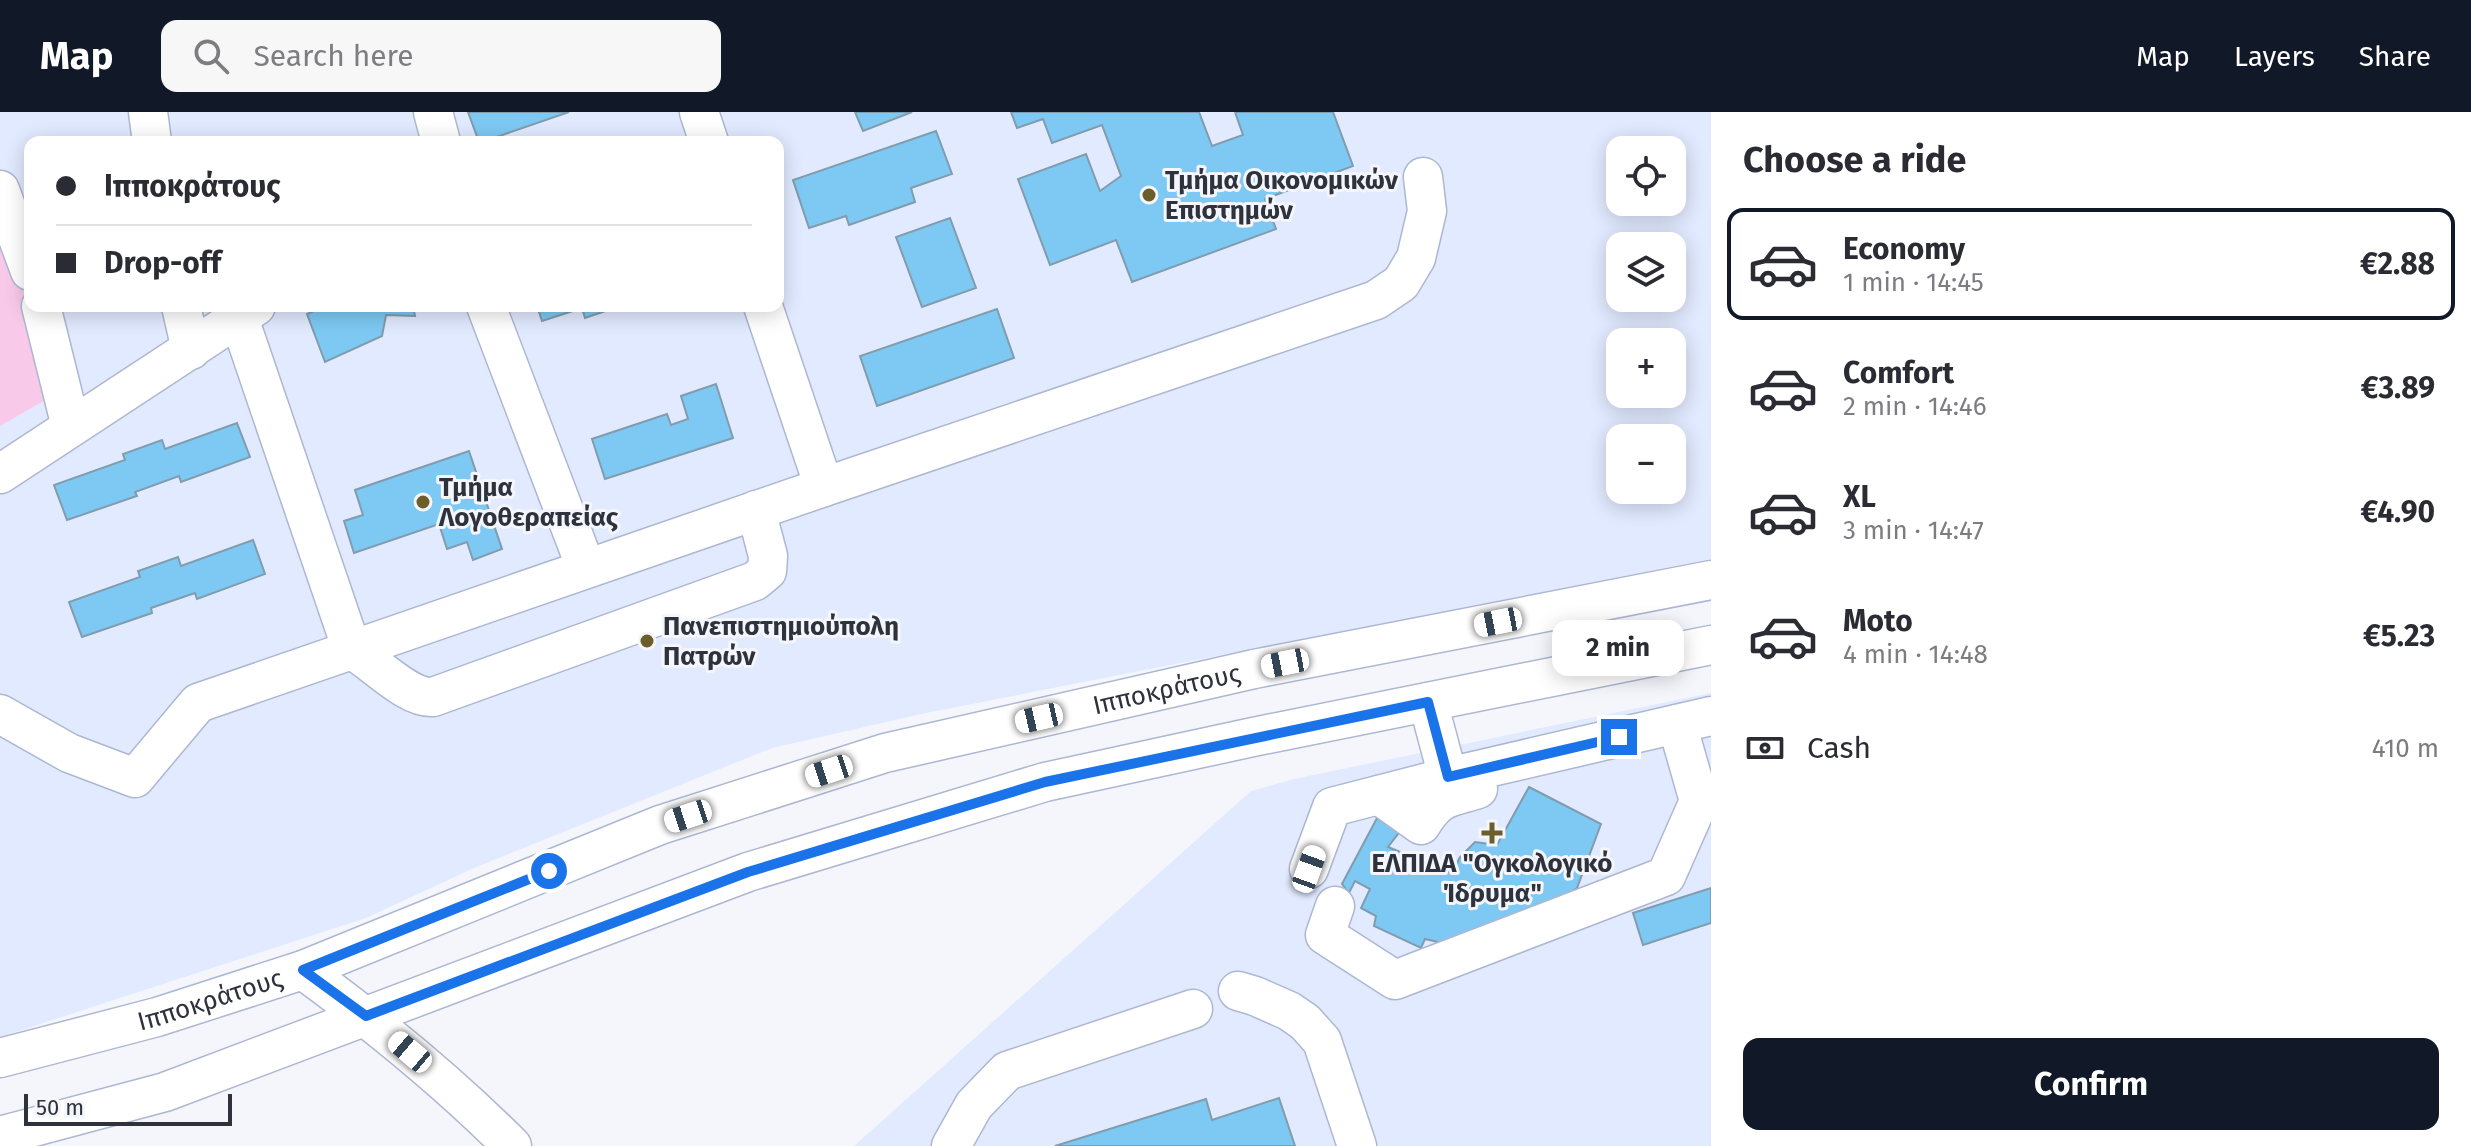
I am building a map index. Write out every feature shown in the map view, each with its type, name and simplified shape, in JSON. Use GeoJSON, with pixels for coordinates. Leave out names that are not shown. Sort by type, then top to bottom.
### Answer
{"type":"FeatureCollection","features":[{"type":"Feature","properties":{"kind":"street"},"geometry":{"type":"LineString","coordinates":[[148,112],[151,136]]}},
{"type":"Feature","properties":{"kind":"street"},"geometry":{"type":"LineString","coordinates":[[433,112],[439,136]]}},
{"type":"Feature","properties":{"kind":"street"},"geometry":{"type":"LineString","coordinates":[[699,112],[707,136]]}},
{"type":"Feature","properties":{"kind":"street"},"geometry":{"type":"LineString","coordinates":[[0,714],[69,753],[135,778],[198,703],[1376,300],[1401,283],[1416,258],[1427,211],[1423,177]]}},
{"type":"Feature","properties":{"kind":"street"},"geometry":{"type":"LineString","coordinates":[[0,190],[24,255]]}},
{"type":"Feature","properties":{"kind":"street"},"geometry":{"type":"LineString","coordinates":[[42,312],[71,427]]}},
{"type":"Feature","properties":{"kind":"street"},"geometry":{"type":"LineString","coordinates":[[182,312],[191,350]]}},
{"type":"Feature","properties":{"kind":"street"},"geometry":{"type":"LineString","coordinates":[[0,474],[248,312],[352,650],[423,698],[755,581],[767,571],[768,556],[756,510]]}},
{"type":"Feature","properties":{"kind":"street"},"geometry":{"type":"LineString","coordinates":[[488,312],[586,568]]}},
{"type":"Feature","properties":{"kind":"street"},"geometry":{"type":"LineString","coordinates":[[765,312],[824,487]]}},
{"type":"Feature","properties":{"kind":"street","name":"Ιπποκράτους"},"geometry":{"type":"LineString","coordinates":[[0,1058],[157,1017],[303,970],[660,825],[885,753],[1254,669],[1711,580]]}},
{"type":"Feature","properties":{"kind":"street"},"geometry":{"type":"LineString","coordinates":[[0,1136],[165,1092],[748,872],[1045,782],[1711,645]]}},
{"type":"Feature","properties":{"kind":"street"},"geometry":{"type":"LineString","coordinates":[[1428,702],[1448,777]]}},
{"type":"Feature","properties":{"kind":"street"},"geometry":{"type":"LineString","coordinates":[[1309,869],[1332,807],[1694,720],[1699,801],[1666,876],[1395,980],[1325,935],[1335,906]]}},
{"type":"Feature","properties":{"kind":"street"},"geometry":{"type":"LineString","coordinates":[[1379,795],[1421,825],[1432,807],[1442,800],[1500,782],[1504,764]]}},
{"type":"Feature","properties":{"kind":"street"},"geometry":{"type":"LineString","coordinates":[[303,970],[432,1069],[503,1145]]}},
{"type":"Feature","properties":{"kind":"street"},"geometry":{"type":"LineString","coordinates":[[1238,991],[1289,1011],[1305,1022],[1322,1041],[1357,1146]]}},
{"type":"Feature","properties":{"kind":"street"},"geometry":{"type":"LineString","coordinates":[[951,1146],[974,1105],[1007,1071],[1193,1009]]}},
{"type":"Feature","properties":{"kind":"shaded area","name":"Πανεπιστημιούπολη Πατρών"},"geometry":{"type":"Polygon","coordinates":[[[0,112],[1711,112],[1711,559],[926,713],[772,748],[474,868],[366,918],[0,1037],[0,112]]]}},
{"type":"Feature","properties":{"kind":"shaded area"},"geometry":{"type":"Polygon","coordinates":[[[0,234],[24,291],[24,312],[30,312],[47,399],[0,426],[0,234]]]}},
{"type":"Feature","properties":{"kind":"shaded area"},"geometry":{"type":"Polygon","coordinates":[[[1711,693],[1711,1146],[854,1146],[1251,791],[1294,779],[1711,693]]]}},
{"type":"Feature","properties":{"kind":"building"},"geometry":{"type":"Polygon","coordinates":[[[468,112],[569,112],[499,136],[477,136],[468,112]]]}},
{"type":"Feature","properties":{"kind":"building"},"geometry":{"type":"Polygon","coordinates":[[[855,112],[912,112],[863,131],[855,112]]]}},
{"type":"Feature","properties":{"kind":"building","name":"Τμήμα Οικονομικών Επιστημών"},"geometry":{"type":"Polygon","coordinates":[[[1011,112],[1199,112],[1212,146],[1243,135],[1235,112],[1333,112],[1353,166],[1265,199],[1276,229],[1132,282],[1116,240],[1050,265],[1018,179],[1086,154],[1100,191],[1121,176],[1102,125],[1052,143],[1043,119],[1017,128],[1011,112]]]}},
{"type":"Feature","properties":{"kind":"building"},"geometry":{"type":"Polygon","coordinates":[[[936,131],[952,174],[911,188],[915,202],[849,225],[846,216],[809,228],[793,180],[936,131]]]}},
{"type":"Feature","properties":{"kind":"building"},"geometry":{"type":"Polygon","coordinates":[[[950,218],[976,288],[922,307],[896,237],[950,218]]]}},
{"type":"Feature","properties":{"kind":"building"},"geometry":{"type":"Polygon","coordinates":[[[997,309],[1014,358],[877,406],[860,356],[997,309]]]}},
{"type":"Feature","properties":{"kind":"building"},"geometry":{"type":"Polygon","coordinates":[[[414,312],[415,316],[386,315],[382,336],[325,362],[307,314],[414,312]]]}},
{"type":"Feature","properties":{"kind":"building"},"geometry":{"type":"Polygon","coordinates":[[[539,312],[570,312],[542,321],[539,312]]]}},
{"type":"Feature","properties":{"kind":"building"},"geometry":{"type":"Polygon","coordinates":[[[583,312],[602,312],[585,318],[583,312]]]}},
{"type":"Feature","properties":{"kind":"building"},"geometry":{"type":"Polygon","coordinates":[[[716,384],[733,438],[605,479],[592,439],[667,414],[671,425],[688,419],[681,396],[716,384]]]}},
{"type":"Feature","properties":{"kind":"building"},"geometry":{"type":"Polygon","coordinates":[[[237,423],[250,457],[181,482],[179,476],[135,492],[137,496],[67,520],[54,485],[125,460],[123,454],[162,440],[165,449],[237,423]]]}},
{"type":"Feature","properties":{"kind":"building","name":"Τμήμα Λογοθεραπείας"},"geometry":{"type":"Polygon","coordinates":[[[469,451],[502,549],[473,560],[467,542],[447,549],[439,524],[354,553],[344,521],[363,515],[355,490],[469,451]]]}},
{"type":"Feature","properties":{"kind":"building"},"geometry":{"type":"Polygon","coordinates":[[[253,540],[265,574],[197,599],[195,593],[151,608],[152,613],[82,637],[69,602],[140,577],[138,571],[178,557],[181,566],[253,540]]]}},
{"type":"Feature","properties":{"kind":"building"},"geometry":{"type":"Polygon","coordinates":[[[1529,787],[1601,824],[1577,888],[1531,920],[1442,943],[1425,939],[1421,948],[1374,926],[1376,916],[1361,908],[1370,889],[1355,881],[1349,893],[1342,884],[1377,818],[1401,830],[1388,847],[1452,873],[1460,857],[1475,842],[1497,845],[1529,787]]]}},
{"type":"Feature","properties":{"kind":"building"},"geometry":{"type":"Polygon","coordinates":[[[1711,888],[1711,923],[1643,945],[1633,913],[1711,888]]]}},
{"type":"Feature","properties":{"kind":"building"},"geometry":{"type":"Polygon","coordinates":[[[1279,1098],[1295,1146],[1055,1146],[1206,1099],[1212,1120],[1279,1098]]]}},
{"type":"Feature","properties":{"kind":"place","name":"Τμήμα Οικονομικών Επιστημών"},"geometry":{"type":"Point","coordinates":[1149,195]}},
{"type":"Feature","properties":{"kind":"place","name":"Τμήμα Λογοθεραπείας"},"geometry":{"type":"Point","coordinates":[423,502]}},
{"type":"Feature","properties":{"kind":"place","name":"Πανεπιστημιούπολη Πατρών"},"geometry":{"type":"Point","coordinates":[647,641]}},
{"type":"Feature","properties":{"kind":"place","name":"ΕΛΠΙΔΑ \"Ογκολογικό Ίδρυμα\""},"geometry":{"type":"Point","coordinates":[1492,833]}},
{"type":"Feature","properties":{"kind":"route"},"geometry":{"type":"LineString","coordinates":[[549,871],[303,970],[366,1016],[748,872],[1045,782],[1428,702],[1448,777],[1619,737]]}}]}
